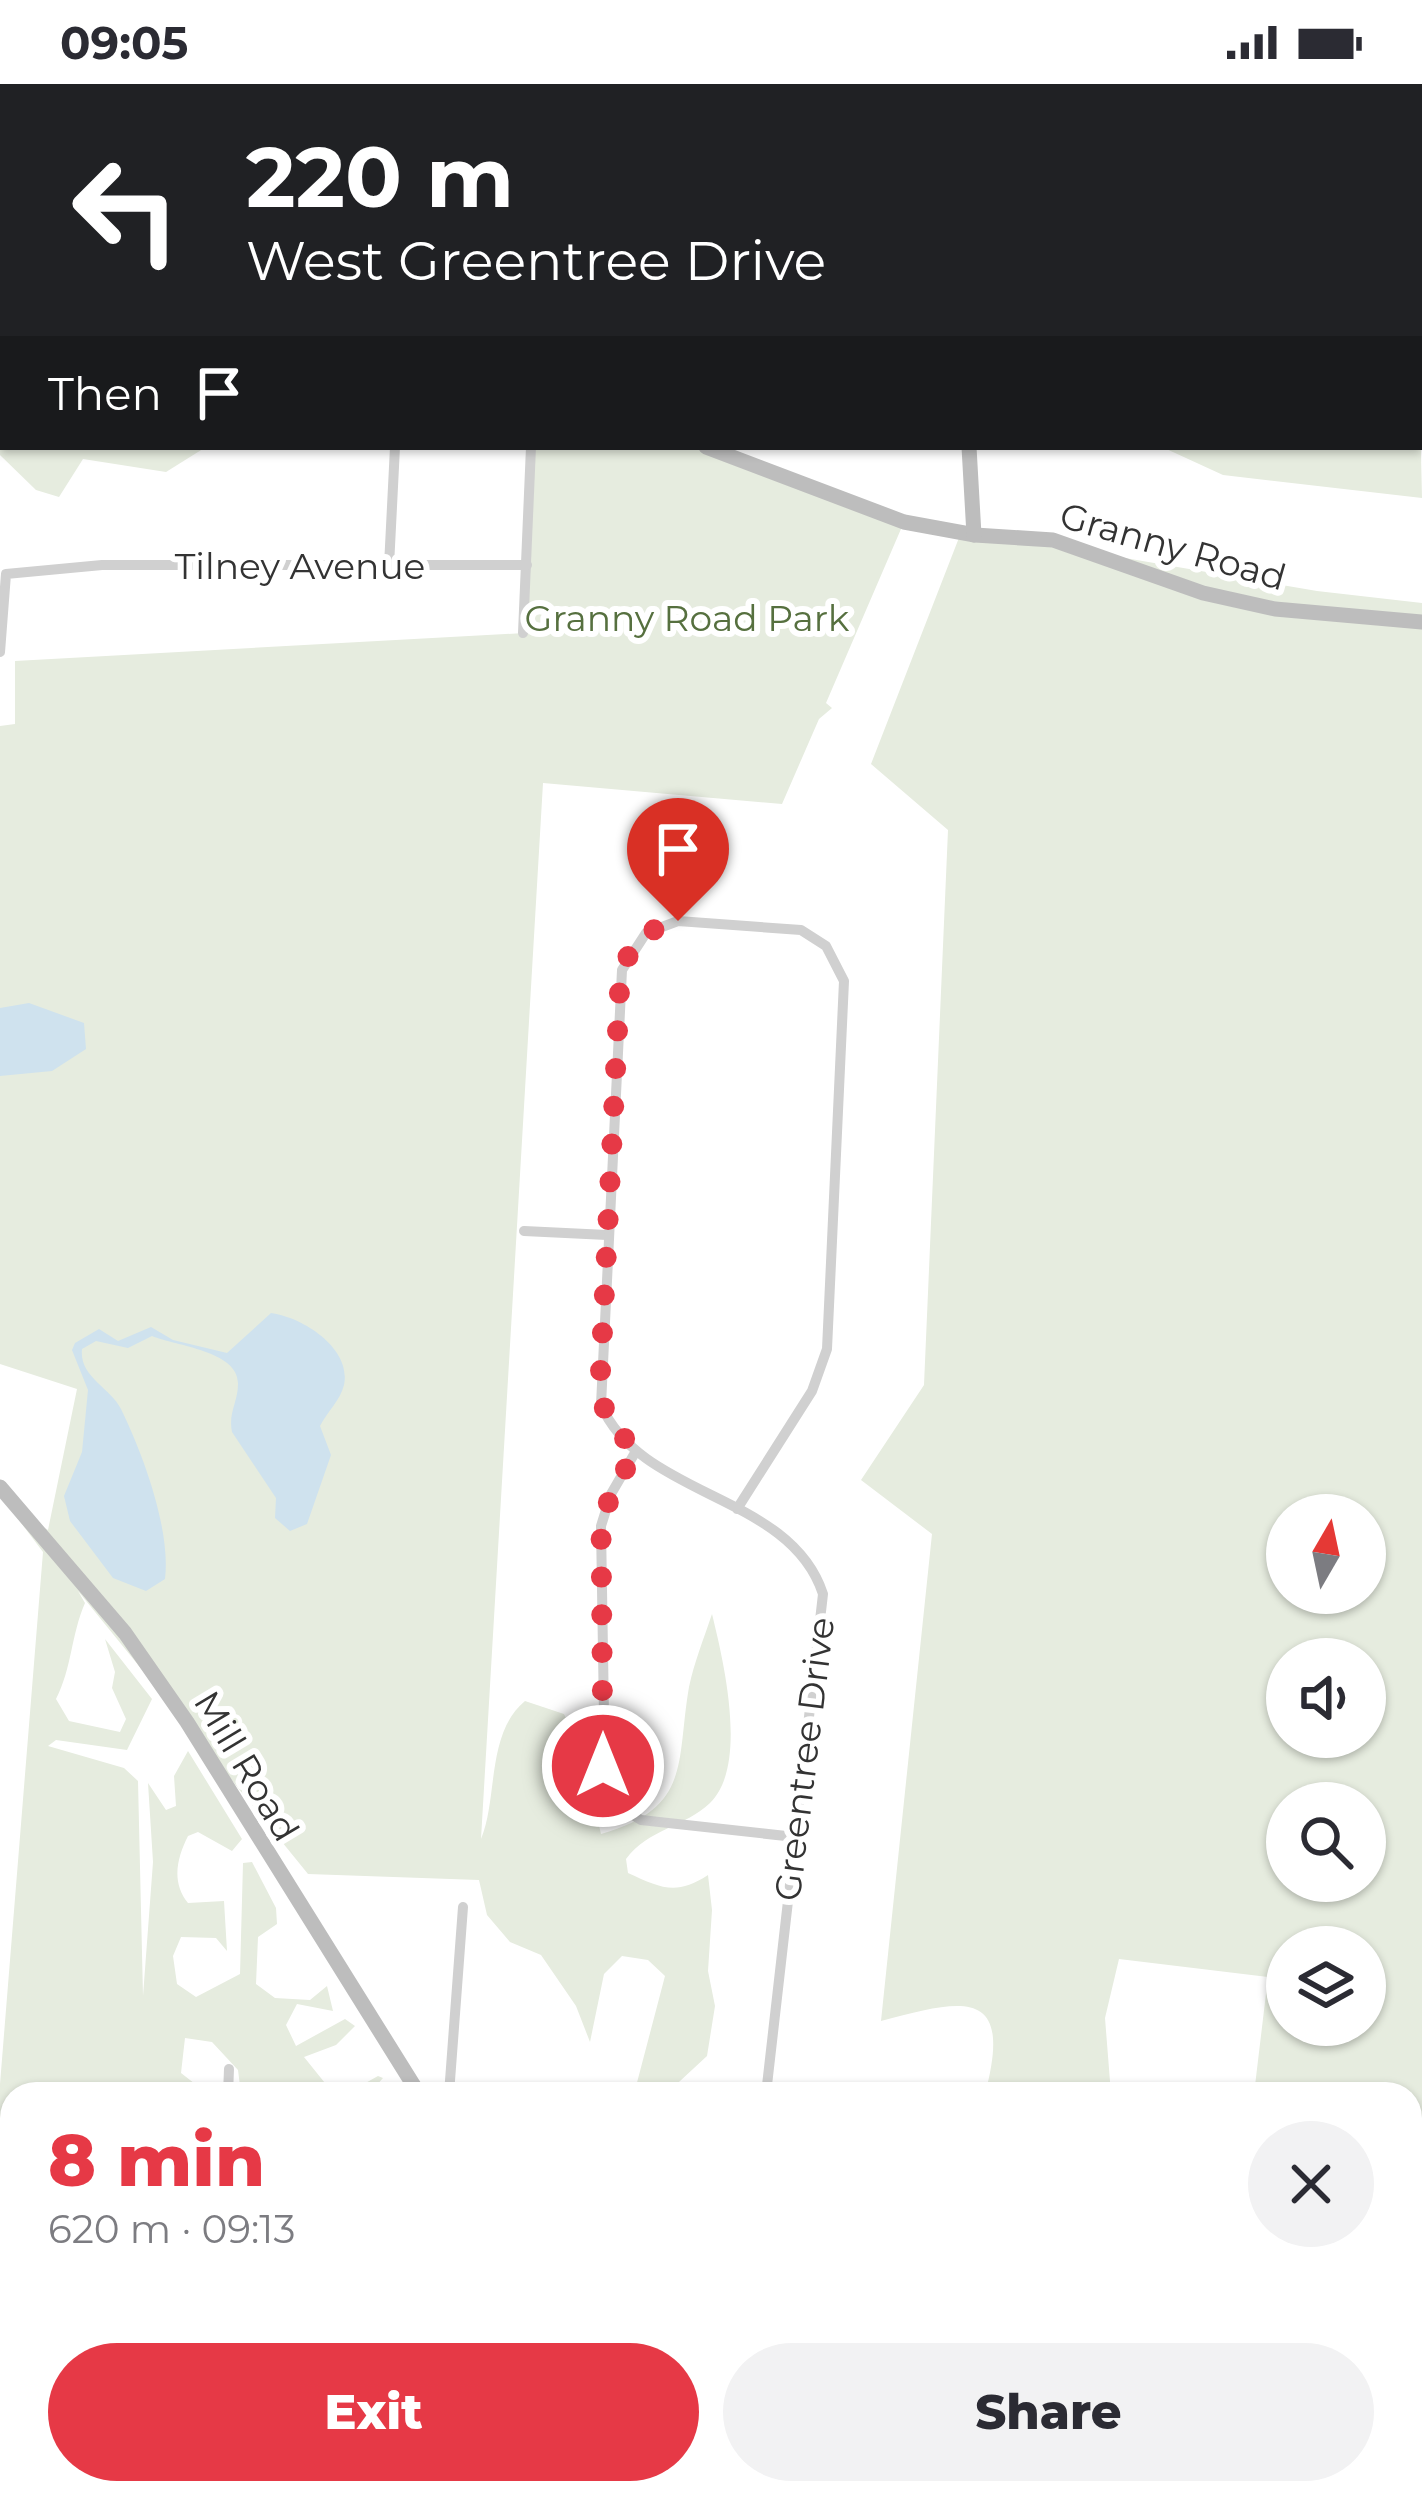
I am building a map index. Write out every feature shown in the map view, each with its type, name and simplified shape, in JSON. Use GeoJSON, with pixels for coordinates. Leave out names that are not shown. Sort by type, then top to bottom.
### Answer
{"type":"FeatureCollection","features":[{"type":"Feature","properties":{"kind":"street"},"geometry":{"type":"LineString","coordinates":[[389,566],[395,450]]}},
{"type":"Feature","properties":{"kind":"street"},"geometry":{"type":"LineString","coordinates":[[523,633],[531,450]]}},
{"type":"Feature","properties":{"kind":"street","name":"Granny Road"},"geometry":{"type":"LineString","coordinates":[[714,450],[904,522],[974,535],[1053,540],[1203,593],[1290,612],[1422,622]]}},
{"type":"Feature","properties":{"kind":"street"},"geometry":{"type":"LineString","coordinates":[[969,450],[974,535]]}},
{"type":"Feature","properties":{"kind":"street","name":"Tilney Avenue"},"geometry":{"type":"LineString","coordinates":[[0,652],[6,574],[73,568],[527,565]]}},
{"type":"Feature","properties":{"kind":"street"},"geometry":{"type":"LineString","coordinates":[[737,1509],[812,1391],[826,1349],[845,991],[833,956],[813,936],[790,928],[664,924],[646,933],[626,960],[620,981],[601,1405],[636,1451],[611,1494],[601,1526],[604,1778],[618,1806],[641,1820],[795,1838]]}},
{"type":"Feature","properties":{"kind":"street"},"geometry":{"type":"LineString","coordinates":[[524,1231],[607,1235]]}},
{"type":"Feature","properties":{"kind":"street","name":"Greentree Drive"},"geometry":{"type":"LineString","coordinates":[[636,1451],[800,1551],[823,1594],[767,2082]]}},
{"type":"Feature","properties":{"kind":"street","name":"Mill Road"},"geometry":{"type":"LineString","coordinates":[[0,1486],[187,1722],[412,2082]]}},
{"type":"Feature","properties":{"kind":"street"},"geometry":{"type":"LineString","coordinates":[[450,2082],[463,1907]]}},
{"type":"Feature","properties":{"kind":"street"},"geometry":{"type":"LineString","coordinates":[[228,2082],[229,2068]]}},
{"type":"Feature","properties":{"kind":"green space"},"geometry":{"type":"Polygon","coordinates":[[[0,450],[201,450],[166,472],[83,459],[59,497],[36,490],[0,450]]]}},
{"type":"Feature","properties":{"kind":"green space","name":"Granny Road Park"},"geometry":{"type":"Polygon","coordinates":[[[531,450],[721,450],[904,522],[826,703],[832,708],[819,719],[782,804],[543,783],[481,1839],[498,1748],[513,1714],[525,1701],[564,1714],[582,1755],[601,1834],[651,1811],[674,1779],[689,1687],[712,1614],[730,1711],[731,1738],[722,1786],[700,1811],[645,1841],[626,1859],[628,1873],[659,1886],[687,1886],[708,1875],[712,1910],[708,1971],[715,2006],[707,2056],[679,2082],[637,2082],[665,1976],[648,1960],[622,1956],[604,1974],[590,2042],[576,2006],[541,1955],[510,1942],[487,1915],[479,1880],[308,1874],[78,1591],[85,1603],[56,1699],[69,1721],[120,1732],[126,1719],[112,1688],[115,1672],[105,1639],[152,1699],[127,1750],[56,1740],[48,1746],[124,1768],[138,1781],[143,1996],[153,1862],[148,1783],[166,1810],[176,1806],[174,1776],[188,1751],[242,1839],[232,1851],[198,1832],[184,1844],[179,1887],[188,1903],[224,1901],[227,1951],[216,1938],[181,1937],[173,1956],[177,1984],[196,1997],[240,1974],[243,1863],[252,1862],[276,1908],[277,1924],[258,1937],[256,1984],[275,1998],[310,2000],[327,1986],[333,2011],[297,2004],[286,2025],[296,2046],[345,2019],[355,2026],[336,2045],[304,2057],[324,2082],[240,2082],[238,2070],[212,2042],[185,2038],[181,2073],[193,2082],[0,2082],[43,1552],[6,1503],[48,1530],[77,1389],[0,1364],[0,726],[15,724],[15,661],[524,633],[531,450]]]}},
{"type":"Feature","properties":{"kind":"green space"},"geometry":{"type":"Polygon","coordinates":[[[1169,450],[1421,450],[1422,498],[1223,475],[1169,450]]]}},
{"type":"Feature","properties":{"kind":"green space"},"geometry":{"type":"Polygon","coordinates":[[[962,530],[1317,591],[1422,603],[1422,2082],[1255,2082],[1266,1994],[1266,2046],[1386,2046],[1386,1926],[1266,1926],[1266,1977],[1119,1959],[1105,2018],[1110,2082],[987,2082],[993,2034],[986,2018],[975,2009],[936,2008],[881,2021],[932,1534],[861,1480],[924,1385],[948,830],[871,764],[962,530]]]}},
{"type":"Feature","properties":{"kind":"water"},"geometry":{"type":"Polygon","coordinates":[[[29,1003],[84,1023],[86,1049],[52,1071],[0,1076],[0,1008],[29,1003]]]}},
{"type":"Feature","properties":{"kind":"water"},"geometry":{"type":"Polygon","coordinates":[[[271,1313],[297,1321],[322,1337],[333,1347],[344,1371],[342,1391],[320,1426],[331,1455],[307,1524],[290,1531],[275,1518],[276,1498],[232,1432],[238,1384],[228,1364],[204,1351],[152,1336],[128,1348],[96,1341],[82,1349],[85,1367],[116,1401],[129,1427],[154,1493],[164,1538],[165,1579],[146,1591],[113,1578],[70,1521],[64,1496],[82,1452],[88,1390],[72,1350],[75,1343],[99,1329],[118,1341],[151,1327],[173,1340],[227,1353],[271,1313]]]}},
{"type":"Feature","properties":{"kind":"route"},"geometry":{"type":"LineString","coordinates":[[603,1766],[601,1526],[611,1494],[636,1451],[606,1418],[600,1382],[620,981],[626,960],[646,933],[678,921]]}}]}
